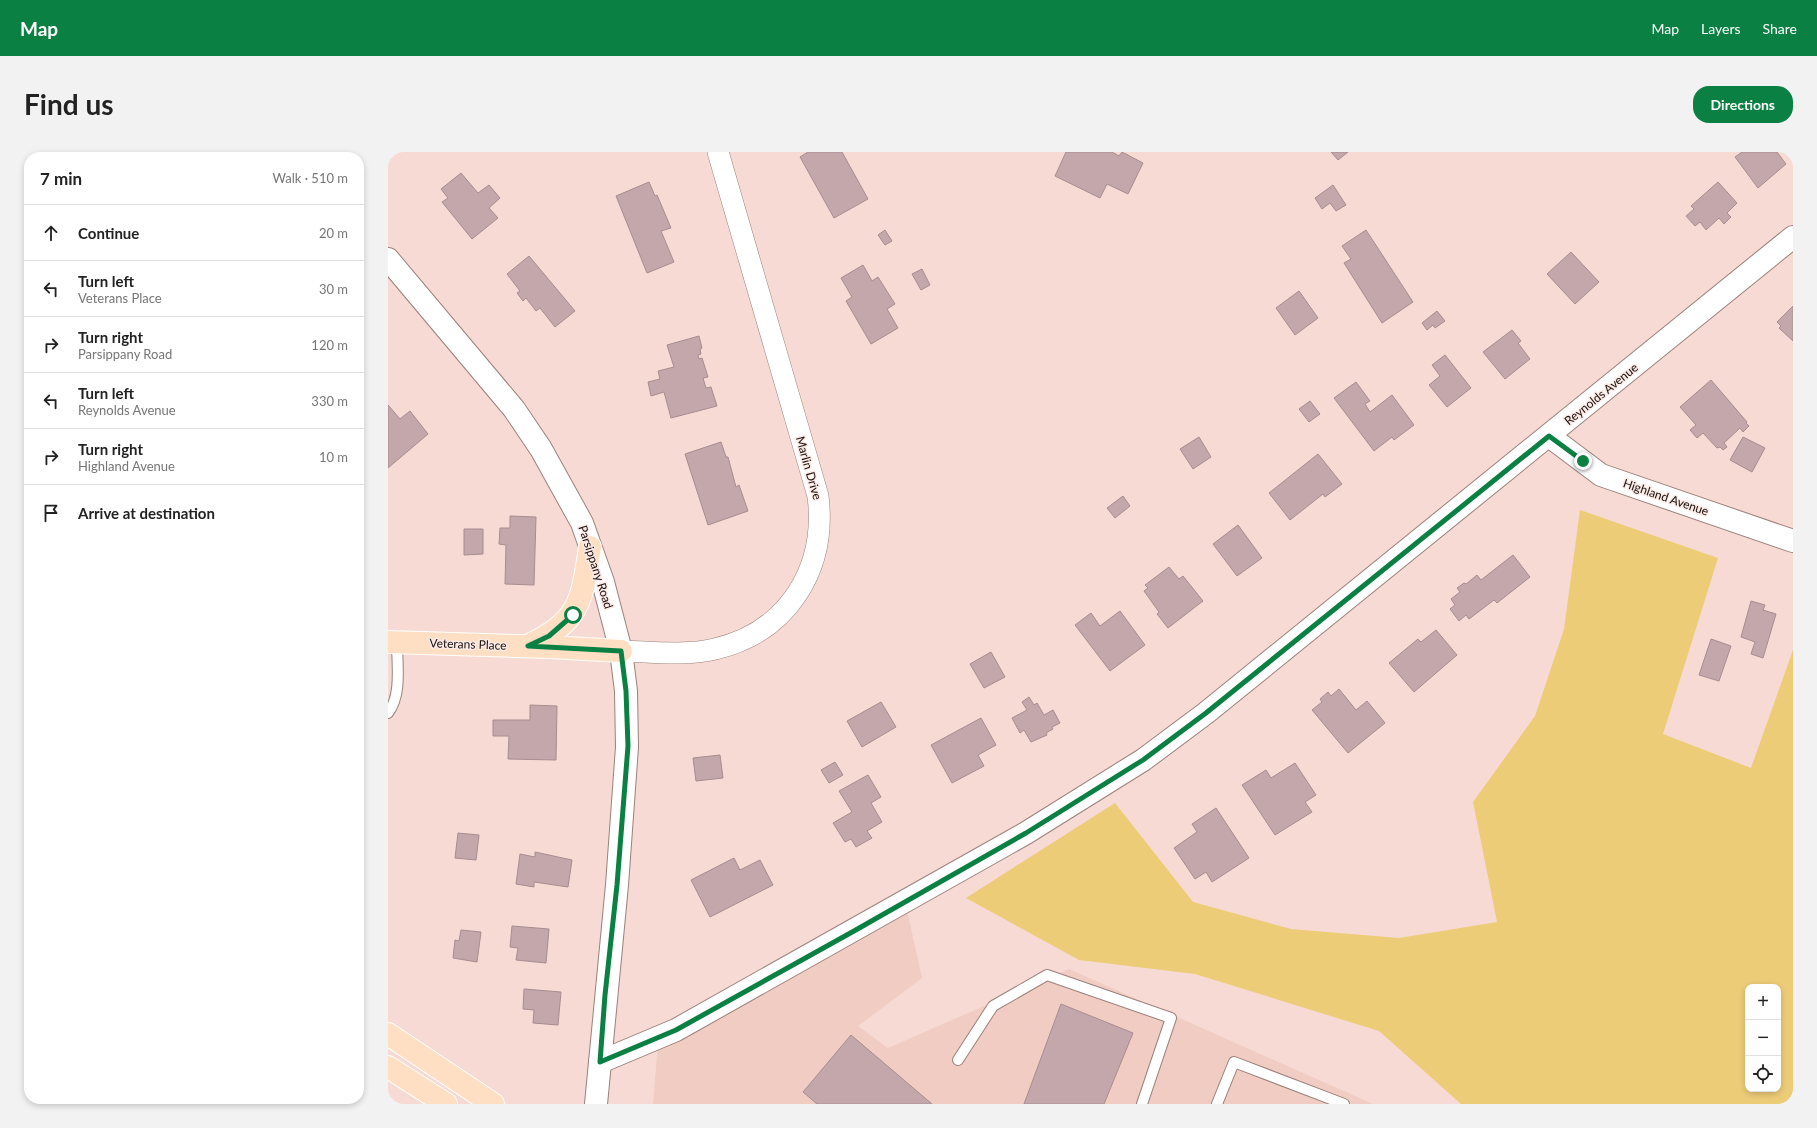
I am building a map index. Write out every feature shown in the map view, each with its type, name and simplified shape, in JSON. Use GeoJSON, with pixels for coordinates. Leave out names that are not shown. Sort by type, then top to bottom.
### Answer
{"type":"FeatureCollection","features":[{"type":"Feature","properties":{"kind":"main road"},"geometry":{"type":"LineString","coordinates":[[528,646],[549,636],[573,615],[583,590],[590,547]]}},
{"type":"Feature","properties":{"kind":"main road","name":"Veterans Place"},"geometry":{"type":"LineString","coordinates":[[393,642],[528,646],[621,651]]}},
{"type":"Feature","properties":{"kind":"main road"},"geometry":{"type":"LineString","coordinates":[[388,1034],[493,1104]]}},
{"type":"Feature","properties":{"kind":"main road"},"geometry":{"type":"LineString","coordinates":[[388,1067],[446,1104]]}},
{"type":"Feature","properties":{"kind":"street","name":"Marlin Drive"},"geometry":{"type":"LineString","coordinates":[[621,651],[667,653],[714,650],[744,640],[758,633],[776,619],[793,601],[809,574],[818,545],[820,512],[818,496],[718,152]]}},
{"type":"Feature","properties":{"kind":"street","name":"Reynolds Avenue"},"geometry":{"type":"LineString","coordinates":[[600,1062],[676,1030],[1026,833],[1143,760],[1206,713],[1793,237]]}},
{"type":"Feature","properties":{"kind":"street","name":"Parsippany Road"},"geometry":{"type":"LineString","coordinates":[[388,259],[514,409],[541,449],[575,509],[604,582],[621,651],[626,691],[628,746],[617,885],[605,995],[596,1104]]}},
{"type":"Feature","properties":{"kind":"street","name":"Highland Avenue"},"geometry":{"type":"LineString","coordinates":[[1549,436],[1601,475],[1793,541]]}},
{"type":"Feature","properties":{"kind":"lane"},"geometry":{"type":"LineString","coordinates":[[388,713],[394,705],[397,687],[393,642]]}},
{"type":"Feature","properties":{"kind":"lane"},"geometry":{"type":"LineString","coordinates":[[958,1060],[993,1006],[1047,975],[1172,1018],[1142,1104]]}},
{"type":"Feature","properties":{"kind":"lane"},"geometry":{"type":"LineString","coordinates":[[1217,1104],[1234,1062],[1344,1104]]}},
{"type":"Feature","properties":{"kind":"shaded area"},"geometry":{"type":"Polygon","coordinates":[[[1580,510],[1718,558],[1663,734],[1751,768],[1793,650],[1793,1104],[1461,1104],[1379,1031],[1195,974],[1079,960],[966,898],[1115,803],[1193,902],[1291,929],[1399,938],[1497,922],[1473,802],[1535,716],[1564,629],[1580,510]]]}},
{"type":"Feature","properties":{"kind":"shaded area"},"geometry":{"type":"Polygon","coordinates":[[[904,897],[922,978],[858,1026],[888,1048],[1069,969],[1373,1104],[653,1104],[659,1032],[904,897]]]}},
{"type":"Feature","properties":{"kind":"building"},"geometry":{"type":"Polygon","coordinates":[[[808,152],[842,152],[868,199],[834,218],[800,157],[808,152]]]}},
{"type":"Feature","properties":{"kind":"building"},"geometry":{"type":"Polygon","coordinates":[[[1066,152],[1112,152],[1119,156],[1122,152],[1143,163],[1128,194],[1107,184],[1100,198],[1055,176],[1066,152]]]}},
{"type":"Feature","properties":{"kind":"building"},"geometry":{"type":"Polygon","coordinates":[[[1331,152],[1348,152],[1338,160],[1331,152]]]}},
{"type":"Feature","properties":{"kind":"building"},"geometry":{"type":"Polygon","coordinates":[[[1742,152],[1777,152],[1786,164],[1758,188],[1735,157],[1742,152]]]}},
{"type":"Feature","properties":{"kind":"building"},"geometry":{"type":"Polygon","coordinates":[[[461,173],[478,193],[489,185],[500,198],[489,208],[498,218],[472,239],[442,202],[448,198],[441,189],[461,173]]]}},
{"type":"Feature","properties":{"kind":"building"},"geometry":{"type":"Polygon","coordinates":[[[649,182],[655,196],[657,195],[671,228],[661,231],[674,262],[647,273],[616,196],[649,182]]]}},
{"type":"Feature","properties":{"kind":"building"},"geometry":{"type":"Polygon","coordinates":[[[1718,182],[1737,203],[1727,213],[1731,217],[1724,224],[1719,218],[1706,230],[1700,222],[1695,226],[1686,216],[1694,209],[1691,206],[1718,182]]]}},
{"type":"Feature","properties":{"kind":"building"},"geometry":{"type":"Polygon","coordinates":[[[1333,185],[1346,205],[1336,211],[1330,203],[1322,209],[1315,198],[1333,185]]]}},
{"type":"Feature","properties":{"kind":"building"},"geometry":{"type":"Polygon","coordinates":[[[885,230],[892,241],[885,245],[878,235],[885,230]]]}},
{"type":"Feature","properties":{"kind":"building"},"geometry":{"type":"Polygon","coordinates":[[[1366,230],[1413,302],[1382,323],[1344,263],[1351,259],[1342,246],[1366,230]]]}},
{"type":"Feature","properties":{"kind":"building"},"geometry":{"type":"Polygon","coordinates":[[[1571,252],[1599,282],[1575,304],[1547,274],[1571,252]]]}},
{"type":"Feature","properties":{"kind":"building"},"geometry":{"type":"Polygon","coordinates":[[[529,256],[575,311],[555,327],[540,308],[536,311],[526,298],[523,301],[517,293],[520,291],[507,274],[529,256]]]}},
{"type":"Feature","properties":{"kind":"building"},"geometry":{"type":"Polygon","coordinates":[[[863,265],[872,281],[878,277],[895,304],[887,309],[898,328],[871,344],[846,301],[852,297],[841,278],[863,265]]]}},
{"type":"Feature","properties":{"kind":"building"},"geometry":{"type":"Polygon","coordinates":[[[922,269],[930,285],[921,290],[912,274],[922,269]]]}},
{"type":"Feature","properties":{"kind":"building"},"geometry":{"type":"Polygon","coordinates":[[[1299,291],[1318,318],[1295,335],[1276,308],[1299,291]]]}},
{"type":"Feature","properties":{"kind":"building"},"geometry":{"type":"Polygon","coordinates":[[[1793,306],[1793,341],[1779,328],[1781,326],[1777,322],[1793,306]]]}},
{"type":"Feature","properties":{"kind":"building"},"geometry":{"type":"Polygon","coordinates":[[[1437,311],[1445,321],[1435,328],[1433,325],[1427,330],[1422,323],[1437,311]]]}},
{"type":"Feature","properties":{"kind":"building"},"geometry":{"type":"Polygon","coordinates":[[[1512,330],[1521,341],[1518,343],[1530,359],[1505,379],[1483,352],[1512,330]]]}},
{"type":"Feature","properties":{"kind":"building"},"geometry":{"type":"Polygon","coordinates":[[[699,336],[702,348],[700,349],[701,354],[698,355],[699,359],[702,358],[708,377],[703,378],[706,388],[711,387],[717,406],[671,418],[664,392],[651,396],[648,382],[660,379],[658,371],[674,367],[667,345],[699,336]]]}},
{"type":"Feature","properties":{"kind":"building"},"geometry":{"type":"Polygon","coordinates":[[[1445,355],[1471,388],[1447,407],[1429,385],[1440,376],[1432,365],[1445,355]]]}},
{"type":"Feature","properties":{"kind":"building"},"geometry":{"type":"Polygon","coordinates":[[[1711,380],[1749,426],[1743,432],[1740,428],[1724,443],[1727,447],[1723,450],[1720,447],[1717,448],[1703,433],[1697,438],[1690,430],[1696,425],[1680,407],[1711,380]]]}},
{"type":"Feature","properties":{"kind":"building"},"geometry":{"type":"Polygon","coordinates":[[[1356,382],[1370,401],[1365,404],[1370,412],[1392,395],[1414,425],[1394,440],[1392,437],[1374,451],[1334,398],[1356,382]]]}},
{"type":"Feature","properties":{"kind":"building"},"geometry":{"type":"Polygon","coordinates":[[[1310,401],[1320,414],[1309,422],[1299,409],[1310,401]]]}},
{"type":"Feature","properties":{"kind":"building"},"geometry":{"type":"Polygon","coordinates":[[[388,405],[400,419],[410,411],[428,434],[388,468],[388,405]]]}},
{"type":"Feature","properties":{"kind":"building"},"geometry":{"type":"Polygon","coordinates":[[[1199,437],[1211,457],[1193,469],[1180,449],[1199,437]]]}},
{"type":"Feature","properties":{"kind":"building"},"geometry":{"type":"Polygon","coordinates":[[[1743,437],[1765,448],[1752,472],[1730,460],[1743,437]]]}},
{"type":"Feature","properties":{"kind":"building"},"geometry":{"type":"Polygon","coordinates":[[[721,442],[726,457],[728,457],[736,487],[739,485],[748,511],[708,525],[685,454],[721,442]]]}},
{"type":"Feature","properties":{"kind":"building"},"geometry":{"type":"Polygon","coordinates":[[[1318,454],[1342,484],[1325,497],[1323,494],[1290,520],[1269,493],[1318,454]]]}},
{"type":"Feature","properties":{"kind":"building"},"geometry":{"type":"Polygon","coordinates":[[[1123,496],[1130,506],[1115,518],[1107,508],[1123,496]]]}},
{"type":"Feature","properties":{"kind":"building"},"geometry":{"type":"Polygon","coordinates":[[[510,516],[536,517],[534,585],[505,584],[506,545],[499,544],[500,528],[510,528],[510,516]]]}},
{"type":"Feature","properties":{"kind":"building"},"geometry":{"type":"Polygon","coordinates":[[[1238,525],[1262,558],[1237,576],[1213,544],[1238,525]]]}},
{"type":"Feature","properties":{"kind":"building"},"geometry":{"type":"Polygon","coordinates":[[[464,529],[483,529],[483,554],[464,555],[464,529]]]}},
{"type":"Feature","properties":{"kind":"building"},"geometry":{"type":"Polygon","coordinates":[[[1513,555],[1530,577],[1497,603],[1494,600],[1469,619],[1466,615],[1459,621],[1450,609],[1455,605],[1451,599],[1460,592],[1457,588],[1464,583],[1466,584],[1477,575],[1481,580],[1513,555]]]}},
{"type":"Feature","properties":{"kind":"building"},"geometry":{"type":"Polygon","coordinates":[[[1169,567],[1179,579],[1183,576],[1203,601],[1168,628],[1157,614],[1159,612],[1144,591],[1148,588],[1145,585],[1169,567]]]}},
{"type":"Feature","properties":{"kind":"building"},"geometry":{"type":"Polygon","coordinates":[[[1751,601],[1765,605],[1763,610],[1776,614],[1763,658],[1751,654],[1755,642],[1741,637],[1751,601]]]}},
{"type":"Feature","properties":{"kind":"building"},"geometry":{"type":"Polygon","coordinates":[[[1120,611],[1145,645],[1110,671],[1075,625],[1091,613],[1100,626],[1120,611]]]}},
{"type":"Feature","properties":{"kind":"building"},"geometry":{"type":"Polygon","coordinates":[[[1436,630],[1457,655],[1414,692],[1389,663],[1418,639],[1421,642],[1436,630]]]}},
{"type":"Feature","properties":{"kind":"building"},"geometry":{"type":"Polygon","coordinates":[[[1711,639],[1731,646],[1719,681],[1699,675],[1711,639]]]}},
{"type":"Feature","properties":{"kind":"building"},"geometry":{"type":"Polygon","coordinates":[[[991,652],[1005,677],[984,688],[970,664],[991,652]]]}},
{"type":"Feature","properties":{"kind":"building"},"geometry":{"type":"Polygon","coordinates":[[[1339,689],[1356,710],[1367,701],[1385,723],[1348,753],[1312,710],[1322,702],[1320,699],[1328,692],[1331,696],[1339,689]]]}},
{"type":"Feature","properties":{"kind":"building"},"geometry":{"type":"Polygon","coordinates":[[[1029,697],[1034,705],[1037,703],[1044,715],[1053,710],[1060,723],[1052,727],[1053,729],[1046,733],[1047,735],[1031,742],[1024,730],[1020,733],[1012,718],[1027,710],[1022,702],[1029,697]]]}},
{"type":"Feature","properties":{"kind":"building"},"geometry":{"type":"Polygon","coordinates":[[[881,702],[896,727],[862,747],[847,721],[881,702]]]}},
{"type":"Feature","properties":{"kind":"building"},"geometry":{"type":"Polygon","coordinates":[[[530,705],[557,706],[556,760],[508,759],[509,736],[493,736],[493,720],[530,720],[530,705]]]}},
{"type":"Feature","properties":{"kind":"building"},"geometry":{"type":"Polygon","coordinates":[[[981,718],[996,745],[978,755],[984,766],[952,783],[931,745],[981,718]]]}},
{"type":"Feature","properties":{"kind":"building"},"geometry":{"type":"Polygon","coordinates":[[[720,755],[723,778],[696,781],[693,758],[720,755]]]}},
{"type":"Feature","properties":{"kind":"building"},"geometry":{"type":"Polygon","coordinates":[[[835,762],[843,775],[829,783],[821,770],[835,762]]]}},
{"type":"Feature","properties":{"kind":"building"},"geometry":{"type":"Polygon","coordinates":[[[1295,763],[1316,795],[1305,802],[1312,812],[1275,835],[1242,785],[1266,770],[1271,778],[1295,763]]]}},
{"type":"Feature","properties":{"kind":"building"},"geometry":{"type":"Polygon","coordinates":[[[868,775],[881,797],[871,803],[882,822],[867,831],[872,838],[856,847],[851,839],[845,842],[833,823],[852,812],[839,791],[868,775]]]}},
{"type":"Feature","properties":{"kind":"building"},"geometry":{"type":"Polygon","coordinates":[[[1216,808],[1249,858],[1212,882],[1206,872],[1195,879],[1174,848],[1197,832],[1192,824],[1216,808]]]}},
{"type":"Feature","properties":{"kind":"building"},"geometry":{"type":"Polygon","coordinates":[[[458,833],[479,835],[476,860],[455,858],[458,833]]]}},
{"type":"Feature","properties":{"kind":"building"},"geometry":{"type":"Polygon","coordinates":[[[535,852],[572,860],[568,887],[534,882],[534,887],[516,884],[520,854],[535,857],[535,852]]]}},
{"type":"Feature","properties":{"kind":"building"},"geometry":{"type":"Polygon","coordinates":[[[734,858],[740,870],[760,860],[773,885],[710,917],[691,880],[734,858]]]}},
{"type":"Feature","properties":{"kind":"building"},"geometry":{"type":"Polygon","coordinates":[[[512,926],[549,929],[546,963],[516,960],[518,948],[510,947],[512,926]]]}},
{"type":"Feature","properties":{"kind":"building"},"geometry":{"type":"Polygon","coordinates":[[[461,930],[481,932],[477,962],[453,958],[455,940],[459,941],[461,930]]]}},
{"type":"Feature","properties":{"kind":"building"},"geometry":{"type":"Polygon","coordinates":[[[524,989],[561,992],[558,1025],[533,1023],[534,1010],[523,1009],[524,989]]]}},
{"type":"Feature","properties":{"kind":"building"},"geometry":{"type":"Polygon","coordinates":[[[1061,1004],[1133,1033],[1104,1104],[1024,1104],[1061,1004]]]}},
{"type":"Feature","properties":{"kind":"building"},"geometry":{"type":"Polygon","coordinates":[[[851,1035],[932,1104],[817,1104],[803,1092],[851,1035]]]}},
{"type":"Feature","properties":{"kind":"route"},"geometry":{"type":"LineString","coordinates":[[573,615],[549,636],[528,646],[621,651],[626,691],[628,746],[617,885],[605,995],[600,1062],[676,1030],[1026,833],[1143,760],[1206,713],[1549,436],[1583,461]]}}]}
